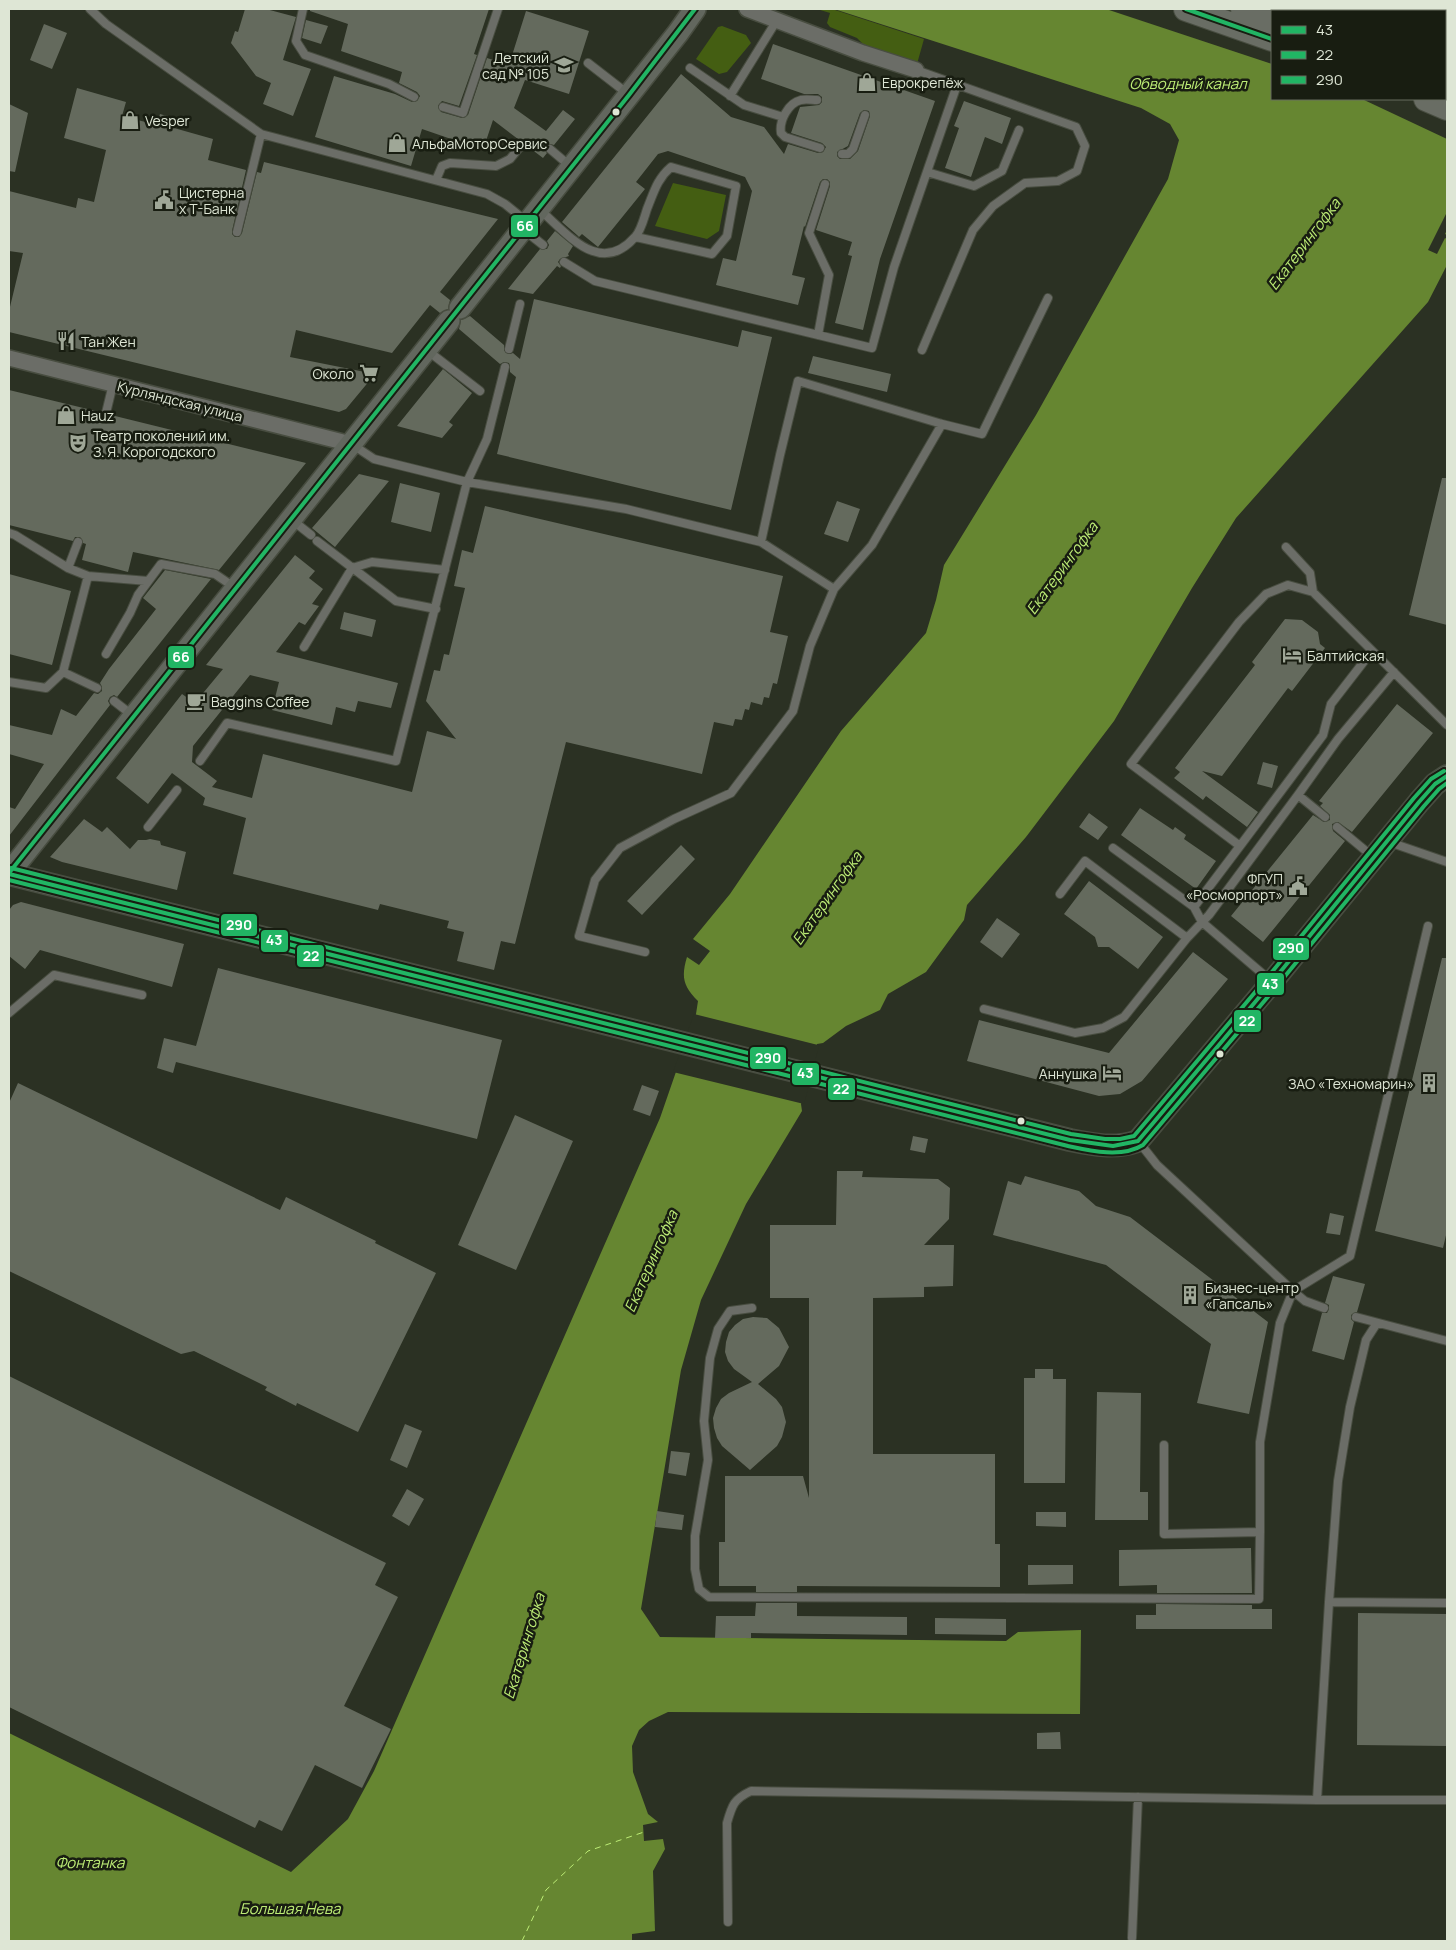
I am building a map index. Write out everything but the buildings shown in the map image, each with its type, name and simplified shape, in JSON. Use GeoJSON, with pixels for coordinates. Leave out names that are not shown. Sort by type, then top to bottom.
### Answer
{"type":"FeatureCollection","features":[{"type":"Feature","properties":{"kind":"main road"},"geometry":{"type":"LineString","coordinates":[[1186,9],[1271,38]]}},
{"type":"Feature","properties":{"kind":"main road"},"geometry":{"type":"LineString","coordinates":[[1243,9],[1271,19]]}},
{"type":"Feature","properties":{"kind":"main road"},"geometry":{"type":"LineString","coordinates":[[1428,100],[1447,108]]}},
{"type":"Feature","properties":{"kind":"street"},"geometry":{"type":"LineString","coordinates":[[695,9],[530,220],[9,873],[1091,1145],[1123,1146],[1138,1141],[1435,784],[1447,776]]}},
{"type":"Feature","properties":{"kind":"street"},"geometry":{"type":"LineString","coordinates":[[747,9],[863,53],[916,70]]}},
{"type":"Feature","properties":{"kind":"street","name":"Курляндская улица"},"geometry":{"type":"LineString","coordinates":[[9,358],[351,444]]}},
{"type":"Feature","properties":{"kind":"lane"},"geometry":{"type":"LineString","coordinates":[[90,9],[106,24],[261,134],[487,194],[530,220],[598,254],[616,252],[636,237],[661,176],[672,167],[736,186],[727,236],[712,254],[636,237]]}},
{"type":"Feature","properties":{"kind":"lane"},"geometry":{"type":"LineString","coordinates":[[303,9],[296,41],[305,55],[389,84],[414,97]]}},
{"type":"Feature","properties":{"kind":"lane"},"geometry":{"type":"LineString","coordinates":[[443,107],[463,113],[498,9]]}},
{"type":"Feature","properties":{"kind":"lane"},"geometry":{"type":"LineString","coordinates":[[730,96],[777,20]]}},
{"type":"Feature","properties":{"kind":"lane"},"geometry":{"type":"LineString","coordinates":[[588,63],[629,95]]}},
{"type":"Feature","properties":{"kind":"lane"},"geometry":{"type":"LineString","coordinates":[[690,68],[744,105],[783,117]]}},
{"type":"Feature","properties":{"kind":"lane"},"geometry":{"type":"LineString","coordinates":[[916,70],[1076,127],[1085,146],[1077,171],[1058,180],[1025,183],[993,206],[973,230],[922,350]]}},
{"type":"Feature","properties":{"kind":"lane"},"geometry":{"type":"LineString","coordinates":[[564,262],[595,281],[872,348],[894,267],[957,85]]}},
{"type":"Feature","properties":{"kind":"lane"},"geometry":{"type":"LineString","coordinates":[[817,100],[802,100],[795,103],[783,117],[780,126],[781,133],[785,137],[820,148]]}},
{"type":"Feature","properties":{"kind":"lane"},"geometry":{"type":"LineString","coordinates":[[842,154],[848,154],[853,149],[865,115]]}},
{"type":"Feature","properties":{"kind":"lane"},"geometry":{"type":"LineString","coordinates":[[927,172],[974,186],[1002,172],[1018,130]]}},
{"type":"Feature","properties":{"kind":"lane"},"geometry":{"type":"LineString","coordinates":[[237,232],[261,134]]}},
{"type":"Feature","properties":{"kind":"lane"},"geometry":{"type":"LineString","coordinates":[[436,180],[442,166],[450,163],[496,166],[510,159],[518,148]]}},
{"type":"Feature","properties":{"kind":"lane"},"geometry":{"type":"LineString","coordinates":[[550,149],[572,167]]}},
{"type":"Feature","properties":{"kind":"lane"},"geometry":{"type":"LineString","coordinates":[[818,335],[829,274],[810,234],[825,184]]}},
{"type":"Feature","properties":{"kind":"lane"},"geometry":{"type":"LineString","coordinates":[[530,220],[543,245]]}},
{"type":"Feature","properties":{"kind":"lane"},"geometry":{"type":"LineString","coordinates":[[762,542],[798,381],[982,434],[1048,298]]}},
{"type":"Feature","properties":{"kind":"lane"},"geometry":{"type":"LineString","coordinates":[[509,350],[520,304]]}},
{"type":"Feature","properties":{"kind":"lane"},"geometry":{"type":"LineString","coordinates":[[426,349],[480,391]]}},
{"type":"Feature","properties":{"kind":"lane"},"geometry":{"type":"LineString","coordinates":[[200,761],[227,724],[396,761],[421,656],[436,609],[467,482],[487,439],[505,367]]}},
{"type":"Feature","properties":{"kind":"lane"},"geometry":{"type":"LineString","coordinates":[[106,413],[113,384]]}},
{"type":"Feature","properties":{"kind":"lane"},"geometry":{"type":"LineString","coordinates":[[645,952],[578,936],[595,880],[620,848],[674,819],[731,793],[793,711],[810,646],[834,589],[872,545],[942,424]]}},
{"type":"Feature","properties":{"kind":"lane"},"geometry":{"type":"LineString","coordinates":[[351,444],[374,459],[467,482],[626,509],[762,542],[834,589]]}},
{"type":"Feature","properties":{"kind":"lane"},"geometry":{"type":"LineString","coordinates":[[291,519],[311,535]]}},
{"type":"Feature","properties":{"kind":"lane"},"geometry":{"type":"LineString","coordinates":[[9,533],[16,535],[68,568],[88,576],[148,581]]}},
{"type":"Feature","properties":{"kind":"lane"},"geometry":{"type":"LineString","coordinates":[[317,541],[396,600],[436,609]]}},
{"type":"Feature","properties":{"kind":"lane"},"geometry":{"type":"LineString","coordinates":[[68,568],[78,542]]}},
{"type":"Feature","properties":{"kind":"lane"},"geometry":{"type":"LineString","coordinates":[[1286,547],[1310,573],[1312,592]]}},
{"type":"Feature","properties":{"kind":"lane"},"geometry":{"type":"LineString","coordinates":[[304,647],[352,568],[372,562],[445,570]]}},
{"type":"Feature","properties":{"kind":"lane"},"geometry":{"type":"LineString","coordinates":[[106,654],[138,595],[161,564],[215,574],[236,588]]}},
{"type":"Feature","properties":{"kind":"lane"},"geometry":{"type":"LineString","coordinates":[[9,682],[46,688],[64,672],[88,576]]}},
{"type":"Feature","properties":{"kind":"lane"},"geometry":{"type":"LineString","coordinates":[[1240,846],[1131,764],[1240,622],[1266,594],[1288,585],[1312,592],[1447,725]]}},
{"type":"Feature","properties":{"kind":"lane"},"geometry":{"type":"LineString","coordinates":[[1194,907],[1323,735],[1331,704],[1372,651]]}},
{"type":"Feature","properties":{"kind":"lane"},"geometry":{"type":"LineString","coordinates":[[64,672],[97,688]]}},
{"type":"Feature","properties":{"kind":"lane"},"geometry":{"type":"LineString","coordinates":[[984,1009],[1075,1033],[1103,1028],[1124,1017],[1202,922],[1338,739],[1394,672]]}},
{"type":"Feature","properties":{"kind":"lane"},"geometry":{"type":"LineString","coordinates":[[114,701],[134,716]]}},
{"type":"Feature","properties":{"kind":"lane"},"geometry":{"type":"LineString","coordinates":[[148,827],[177,790]]}},
{"type":"Feature","properties":{"kind":"lane"},"geometry":{"type":"LineString","coordinates":[[1298,795],[1325,817]]}},
{"type":"Feature","properties":{"kind":"lane"},"geometry":{"type":"LineString","coordinates":[[1337,827],[1381,849],[1447,862]]}},
{"type":"Feature","properties":{"kind":"lane"},"geometry":{"type":"LineString","coordinates":[[1113,848],[1194,907],[1202,922],[1272,982]]}},
{"type":"Feature","properties":{"kind":"lane"},"geometry":{"type":"LineString","coordinates":[[1060,894],[1085,861],[1187,938]]}},
{"type":"Feature","properties":{"kind":"lane"},"geometry":{"type":"LineString","coordinates":[[752,1308],[730,1312],[718,1329],[710,1358],[704,1422],[708,1460],[695,1536],[695,1561],[699,1589],[708,1597],[1260,1599],[1260,1442],[1280,1323],[1293,1291],[1350,1256],[1428,926]]}},
{"type":"Feature","properties":{"kind":"lane"},"geometry":{"type":"LineString","coordinates":[[9,1013],[54,975],[142,995]]}},
{"type":"Feature","properties":{"kind":"lane"},"geometry":{"type":"LineString","coordinates":[[1138,1141],[1157,1165],[1293,1291],[1305,1301],[1324,1308]]}},
{"type":"Feature","properties":{"kind":"lane"},"geometry":{"type":"LineString","coordinates":[[1356,1317],[1447,1341]]}},
{"type":"Feature","properties":{"kind":"lane"},"geometry":{"type":"LineString","coordinates":[[1317,1800],[1338,1481],[1350,1407],[1366,1340],[1377,1323]]}},
{"type":"Feature","properties":{"kind":"lane"},"geometry":{"type":"LineString","coordinates":[[1164,1445],[1164,1534],[1260,1532]]}},
{"type":"Feature","properties":{"kind":"lane"},"geometry":{"type":"LineString","coordinates":[[1329,1602],[1447,1603]]}},
{"type":"Feature","properties":{"kind":"lane"},"geometry":{"type":"LineString","coordinates":[[728,1922],[727,1823],[731,1809],[738,1797],[751,1790],[1317,1800],[1447,1800]]}},
{"type":"Feature","properties":{"kind":"lane"},"geometry":{"type":"LineString","coordinates":[[1132,1938],[1138,1797]]}},
{"type":"Feature","properties":{"kind":"shaded area"},"geometry":{"type":"Polygon","coordinates":[[[817,9],[832,9],[924,39],[917,64],[865,46],[857,38],[830,27],[827,23],[830,13],[817,9]]]}},
{"type":"Feature","properties":{"kind":"shaded area"},"geometry":{"type":"Polygon","coordinates":[[[722,26],[746,35],[751,43],[727,72],[719,74],[696,59],[718,27],[722,26]]]}},
{"type":"Feature","properties":{"kind":"shaded area"},"geometry":{"type":"Polygon","coordinates":[[[673,183],[726,195],[719,231],[707,239],[655,226],[673,183]]]}},
{"type":"Feature","properties":{"kind":"water"},"geometry":{"type":"Polygon","coordinates":[[[834,9],[1106,9],[1271,64],[1271,100],[1446,100],[1446,10],[1386,10],[1447,9],[1447,265],[1428,302],[1236,518],[1192,588],[1114,721],[1026,837],[967,905],[964,920],[926,972],[888,994],[880,1010],[846,1026],[823,1043],[817,1044],[801,1104],[802,1111],[746,1204],[701,1300],[681,1370],[641,1609],[660,1637],[1006,1641],[1018,1632],[1081,1630],[1080,1714],[668,1712],[649,1721],[639,1730],[632,1746],[633,1772],[648,1814],[658,1822],[643,1825],[644,1841],[663,1839],[665,1849],[653,1871],[655,1931],[632,1934],[632,1941],[9,1941],[9,1733],[291,1872],[348,1819],[374,1771],[660,1118],[696,1014],[698,1001],[686,986],[684,976],[687,957],[699,965],[710,951],[693,939],[730,894],[841,731],[926,633],[944,565],[1036,415],[1168,179],[1179,140],[1170,124],[1141,108],[834,9]]]}},
{"type":"Feature","properties":{"kind":"pier"},"geometry":{"type":"Polygon","coordinates":[[[1446,53],[1447,139],[1364,100],[1446,100],[1446,53]]]}},
{"type":"Feature","properties":{"kind":"pier"},"geometry":{"type":"Polygon","coordinates":[[[1447,212],[1447,230],[1445,234],[1447,239],[1445,238],[1437,254],[1428,250],[1447,212]]]}},
{"type":"Feature","properties":{"kind":"pier"},"geometry":{"type":"Polygon","coordinates":[[[694,1014],[822,1046],[819,1046],[804,1104],[673,1072],[694,1014]]]}},
{"type":"Feature","properties":{"kind":"ferry route"},"geometry":{"type":"LineString","coordinates":[[522,1941],[546,1890],[588,1851],[644,1832]]}},
{"type":"Feature","properties":{"kind":"transit line","name":"66"},"geometry":{"type":"LineString","coordinates":[[9,873],[629,95],[695,9]]}},
{"type":"Feature","properties":{"kind":"transit line","name":"66"},"geometry":{"type":"LineString","coordinates":[[1186,9],[1271,39]]}},
{"type":"Feature","properties":{"kind":"transit line","name":"290"},"geometry":{"type":"LineString","coordinates":[[11,868],[1071,1134],[1105,1139],[1120,1139],[1134,1136],[1267,978],[1414,798],[1431,779],[1444,771]]}},
{"type":"Feature","properties":{"kind":"transit line","name":"43"},"geometry":{"type":"LineString","coordinates":[[9,874],[1070,1140],[1113,1146],[1138,1141],[1272,982],[1419,802],[1435,784],[1447,776]]}},
{"type":"Feature","properties":{"kind":"transit line","name":"22"},"geometry":{"type":"LineString","coordinates":[[9,880],[1068,1146],[1116,1152],[1135,1149],[1143,1145],[1277,986],[1424,806],[1447,783]]}},
{"type":"Feature","properties":{"kind":"place","name":"Детский сад № 105"},"geometry":{"type":"Point","coordinates":[564,65]}},
{"type":"Feature","properties":{"kind":"place","name":"Еврокрепёж"},"geometry":{"type":"Point","coordinates":[867,82]}},
{"type":"Feature","properties":{"kind":"place","name":"Vesper"},"geometry":{"type":"Point","coordinates":[130,120]}},
{"type":"Feature","properties":{"kind":"place","name":"АльфаМоторСервис"},"geometry":{"type":"Point","coordinates":[397,143]}},
{"type":"Feature","properties":{"kind":"place","name":"Цистерна х Т-Банк"},"geometry":{"type":"Point","coordinates":[164,200]}},
{"type":"Feature","properties":{"kind":"place","name":"Тан Жен"},"geometry":{"type":"Point","coordinates":[66,341]}},
{"type":"Feature","properties":{"kind":"place","name":"Около"},"geometry":{"type":"Point","coordinates":[369,373]}},
{"type":"Feature","properties":{"kind":"place","name":"Hauz"},"geometry":{"type":"Point","coordinates":[66,415]}},
{"type":"Feature","properties":{"kind":"place","name":"Театр поколений им. З. Я. Корогодского"},"geometry":{"type":"Point","coordinates":[78,443]}},
{"type":"Feature","properties":{"kind":"place","name":"Балтийская"},"geometry":{"type":"Point","coordinates":[1292,655]}},
{"type":"Feature","properties":{"kind":"place","name":"Baggins Coffee"},"geometry":{"type":"Point","coordinates":[196,701]}},
{"type":"Feature","properties":{"kind":"place","name":"ФГУП «Росморпорт»"},"geometry":{"type":"Point","coordinates":[1298,886]}},
{"type":"Feature","properties":{"kind":"place","name":"Аннушка"},"geometry":{"type":"Point","coordinates":[1112,1073]}},
{"type":"Feature","properties":{"kind":"place","name":"ЗАО «Техномарин»"},"geometry":{"type":"Point","coordinates":[1429,1083]}},
{"type":"Feature","properties":{"kind":"place","name":"Бизнес-центр «Гапсаль»"},"geometry":{"type":"Point","coordinates":[1190,1295]}},
{"type":"Feature","properties":{"kind":"water label","name":"Обводный канал"},"geometry":{"type":"Point","coordinates":[1188,83]}},
{"type":"Feature","properties":{"kind":"water label","name":"Екатерингофка"},"geometry":{"type":"Point","coordinates":[1304,244]}},
{"type":"Feature","properties":{"kind":"water label","name":"Екатерингофка"},"geometry":{"type":"Point","coordinates":[1062,568]}},
{"type":"Feature","properties":{"kind":"water label","name":"Екатерингофка"},"geometry":{"type":"Point","coordinates":[827,898]}},
{"type":"Feature","properties":{"kind":"water label","name":"Екатерингофка"},"geometry":{"type":"Point","coordinates":[651,1261]}},
{"type":"Feature","properties":{"kind":"water label","name":"Екатерингофка"},"geometry":{"type":"Point","coordinates":[524,1646]}},
{"type":"Feature","properties":{"kind":"water label","name":"Фонтанка"},"geometry":{"type":"Point","coordinates":[90,1862]}},
{"type":"Feature","properties":{"kind":"water label","name":"Большая Нева"},"geometry":{"type":"Point","coordinates":[290,1908]}}]}
